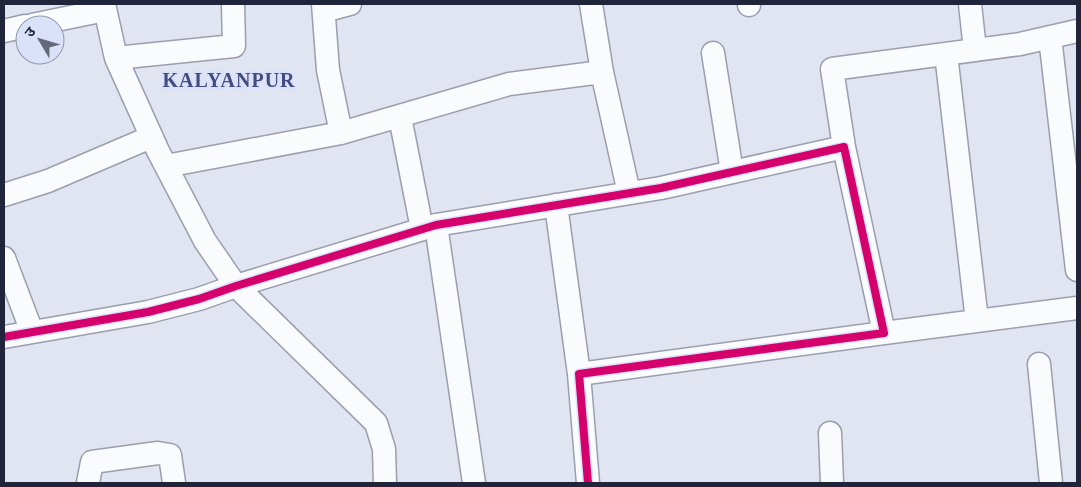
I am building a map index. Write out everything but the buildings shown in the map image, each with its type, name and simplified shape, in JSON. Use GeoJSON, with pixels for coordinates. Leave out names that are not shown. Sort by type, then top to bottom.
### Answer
{"type":"FeatureCollection","features":[{"type":"Feature","properties":{"kind":"street"},"geometry":{"type":"LineString","coordinates":[[116,58],[234,46],[234,4]]}},
{"type":"Feature","properties":{"kind":"street"},"geometry":{"type":"LineString","coordinates":[[340,133],[328,70],[323,7],[350,4]]}},
{"type":"Feature","properties":{"kind":"street"},"geometry":{"type":"LineString","coordinates":[[590,4],[602,72],[629,193]]}},
{"type":"Feature","properties":{"kind":"street"},"geometry":{"type":"LineString","coordinates":[[970,4],[975,50]]}},
{"type":"Feature","properties":{"kind":"street"},"geometry":{"type":"LineString","coordinates":[[65,17],[105,7],[116,58],[151,137],[205,241],[236,286],[376,423],[384,449],[384,483]]}},
{"type":"Feature","properties":{"kind":"street"},"geometry":{"type":"LineString","coordinates":[[884,332],[844,147],[832,69],[1020,44],[1077,30]]}},
{"type":"Feature","properties":{"kind":"street"},"geometry":{"type":"LineString","coordinates":[[1050,37],[1077,270]]}},
{"type":"Feature","properties":{"kind":"street"},"geometry":{"type":"LineString","coordinates":[[713,52],[732,172]]}},
{"type":"Feature","properties":{"kind":"street"},"geometry":{"type":"LineString","coordinates":[[946,54],[977,320]]}},
{"type":"Feature","properties":{"kind":"street"},"geometry":{"type":"LineString","coordinates":[[166,166],[340,133],[509,84],[602,72]]}},
{"type":"Feature","properties":{"kind":"street"},"geometry":{"type":"LineString","coordinates":[[400,117],[429,227],[474,483]]}},
{"type":"Feature","properties":{"kind":"street"},"geometry":{"type":"LineString","coordinates":[[4,195],[48,181],[151,137]]}},
{"type":"Feature","properties":{"kind":"street"},"geometry":{"type":"LineString","coordinates":[[4,337],[148,312],[199,299],[429,227],[629,193],[844,147]]}},
{"type":"Feature","properties":{"kind":"street"},"geometry":{"type":"LineString","coordinates":[[556,205],[579,374],[588,483]]}},
{"type":"Feature","properties":{"kind":"street"},"geometry":{"type":"LineString","coordinates":[[4,258],[32,332]]}},
{"type":"Feature","properties":{"kind":"street"},"geometry":{"type":"LineString","coordinates":[[579,374],[884,332],[1077,308]]}},
{"type":"Feature","properties":{"kind":"street"},"geometry":{"type":"LineString","coordinates":[[1038,364],[1051,483]]}},
{"type":"Feature","properties":{"kind":"street"},"geometry":{"type":"LineString","coordinates":[[830,433],[832,483]]}},
{"type":"Feature","properties":{"kind":"street"},"geometry":{"type":"LineString","coordinates":[[88,483],[92,462],[158,453],[170,455],[174,483]]}},
{"type":"Feature","properties":{"kind":"cycle path"},"geometry":{"type":"LineString","coordinates":[[4,337],[148,312],[199,299],[436,225],[661,188],[844,147],[884,333],[579,374],[588,483]]}},
{"type":"Feature","properties":{"kind":"district","name":"KALYANPUR"},"geometry":{"type":"Point","coordinates":[229,80]}}]}
